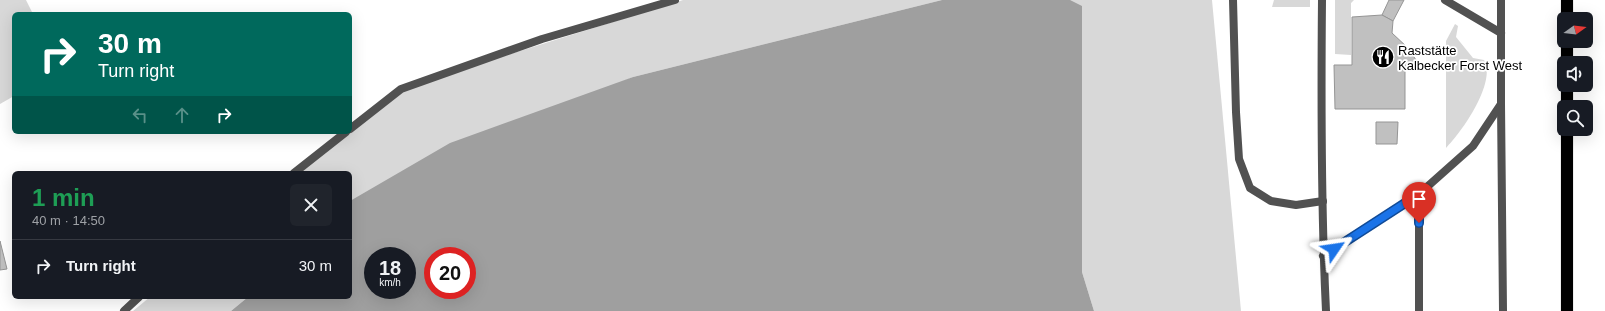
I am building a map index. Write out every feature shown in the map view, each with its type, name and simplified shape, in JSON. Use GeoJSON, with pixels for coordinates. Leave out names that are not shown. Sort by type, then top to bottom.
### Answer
{"type":"FeatureCollection","features":[{"type":"Feature","properties":{"kind":"highway"},"geometry":{"type":"LineString","coordinates":[[1567,0],[1567,12]]}},
{"type":"Feature","properties":{"kind":"highway"},"geometry":{"type":"LineString","coordinates":[[1567,136],[1567,311]]}},
{"type":"Feature","properties":{"kind":"lane"},"geometry":{"type":"LineString","coordinates":[[352,127],[401,89],[542,39],[675,0]]}},
{"type":"Feature","properties":{"kind":"lane"},"geometry":{"type":"LineString","coordinates":[[1233,0],[1236,112],[1239,159],[1250,188],[1271,201],[1296,205],[1323,201]]}},
{"type":"Feature","properties":{"kind":"lane"},"geometry":{"type":"LineString","coordinates":[[1322,0],[1323,201],[1326,311]]}},
{"type":"Feature","properties":{"kind":"lane"},"geometry":{"type":"LineString","coordinates":[[1445,0],[1501,33]]}},
{"type":"Feature","properties":{"kind":"lane"},"geometry":{"type":"LineString","coordinates":[[1501,0],[1503,311]]}},
{"type":"Feature","properties":{"kind":"lane"},"geometry":{"type":"LineString","coordinates":[[1324,256],[1419,194],[1473,146],[1501,104]]}},
{"type":"Feature","properties":{"kind":"lane"},"geometry":{"type":"LineString","coordinates":[[297,171],[343,134]]}},
{"type":"Feature","properties":{"kind":"lane"},"geometry":{"type":"LineString","coordinates":[[1419,194],[1419,311]]}},
{"type":"Feature","properties":{"kind":"lane"},"geometry":{"type":"LineString","coordinates":[[124,311],[137,299]]}},
{"type":"Feature","properties":{"kind":"shaded area"},"geometry":{"type":"Polygon","coordinates":[[[0,0],[26,0],[32,12],[12,12],[12,97],[0,104],[0,0]]]}},
{"type":"Feature","properties":{"kind":"shaded area"},"geometry":{"type":"Polygon","coordinates":[[[683,0],[942,0],[633,77],[352,200],[352,171],[298,171],[344,134],[352,134],[352,127],[399,89],[683,0]]]}},
{"type":"Feature","properties":{"kind":"shaded area"},"geometry":{"type":"Polygon","coordinates":[[[942,0],[1070,0],[1082,6],[1082,272],[1094,311],[231,311],[246,299],[352,299],[352,200],[450,143],[633,77],[942,0]]]}},
{"type":"Feature","properties":{"kind":"shaded area"},"geometry":{"type":"Polygon","coordinates":[[[1070,0],[1212,0],[1241,311],[1094,311],[1082,272],[1070,0]]]}},
{"type":"Feature","properties":{"kind":"shaded area"},"geometry":{"type":"Polygon","coordinates":[[[1274,0],[1310,0],[1310,7],[1272,7],[1274,0]]]}},
{"type":"Feature","properties":{"kind":"shaded area"},"geometry":{"type":"Polygon","coordinates":[[[1335,0],[1354,0],[1351,3],[1351,55],[1335,54],[1335,0]]]}},
{"type":"Feature","properties":{"kind":"shaded area"},"geometry":{"type":"Polygon","coordinates":[[[1455,24],[1458,26],[1456,37],[1473,58],[1484,60],[1487,69],[1486,81],[1476,106],[1461,131],[1446,148],[1446,41],[1455,24]]]}},
{"type":"Feature","properties":{"kind":"shaded area"},"geometry":{"type":"Polygon","coordinates":[[[148,299],[246,299],[231,311],[133,311],[148,299]]]}},
{"type":"Feature","properties":{"kind":"building"},"geometry":{"type":"Polygon","coordinates":[[[1389,0],[1404,0],[1393,21],[1382,15],[1389,0]]]}},
{"type":"Feature","properties":{"kind":"building","name":"Raststätte Kalbecker Forst West"},"geometry":{"type":"Polygon","coordinates":[[[1382,15],[1393,21],[1392,33],[1408,48],[1420,66],[1405,66],[1405,109],[1335,109],[1334,65],[1352,65],[1352,17],[1382,15]]]}},
{"type":"Feature","properties":{"kind":"building"},"geometry":{"type":"Polygon","coordinates":[[[1376,122],[1398,122],[1397,144],[1376,144],[1376,122]]]}},
{"type":"Feature","properties":{"kind":"building"},"geometry":{"type":"Polygon","coordinates":[[[0,241],[7,269],[0,270],[0,241]]]}},
{"type":"Feature","properties":{"kind":"place","name":"Raststätte Kalbecker Forst West"},"geometry":{"type":"Point","coordinates":[1383,57]}},
{"type":"Feature","properties":{"kind":"route"},"geometry":{"type":"LineString","coordinates":[[1334,249],[1419,194],[1419,223]]}}]}
